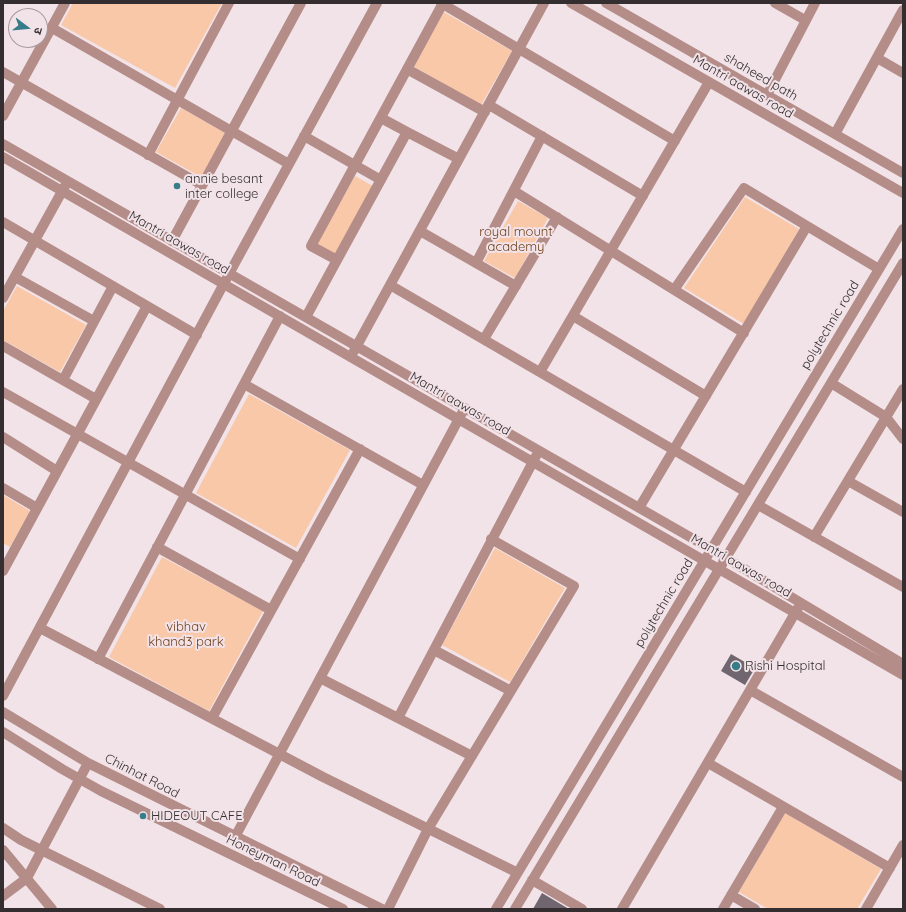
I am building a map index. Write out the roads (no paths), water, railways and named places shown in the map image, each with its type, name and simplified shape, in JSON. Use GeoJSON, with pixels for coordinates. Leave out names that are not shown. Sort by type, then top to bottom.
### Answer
{"type":"FeatureCollection","features":[{"type":"Feature","properties":{"kind":"street"},"geometry":{"type":"LineString","coordinates":[[3,116],[65,3]]}},
{"type":"Feature","properties":{"kind":"street"},"geometry":{"type":"LineString","coordinates":[[148,154],[229,3]]}},
{"type":"Feature","properties":{"kind":"street"},"geometry":{"type":"LineString","coordinates":[[3,696],[229,274],[377,3]]}},
{"type":"Feature","properties":{"kind":"street"},"geometry":{"type":"LineString","coordinates":[[337,260],[311,246],[442,3],[675,141]]}},
{"type":"Feature","properties":{"kind":"street"},"geometry":{"type":"LineString","coordinates":[[351,357],[544,3]]}},
{"type":"Feature","properties":{"kind":"street","name":"Mantri aawas road"},"geometry":{"type":"LineString","coordinates":[[571,3],[903,193]]}},
{"type":"Feature","properties":{"kind":"street","name":"shaheed path"},"geometry":{"type":"LineString","coordinates":[[606,3],[903,173]]}},
{"type":"Feature","properties":{"kind":"street"},"geometry":{"type":"LineString","coordinates":[[775,3],[805,20]]}},
{"type":"Feature","properties":{"kind":"street"},"geometry":{"type":"LineString","coordinates":[[767,95],[815,3]]}},
{"type":"Feature","properties":{"kind":"street"},"geometry":{"type":"LineString","coordinates":[[172,241],[300,4]]}},
{"type":"Feature","properties":{"kind":"street"},"geometry":{"type":"LineString","coordinates":[[835,134],[903,10]]}},
{"type":"Feature","properties":{"kind":"street"},"geometry":{"type":"LineString","coordinates":[[52,28],[289,164]]}},
{"type":"Feature","properties":{"kind":"street"},"geometry":{"type":"LineString","coordinates":[[876,58],[903,73]]}},
{"type":"Feature","properties":{"kind":"street"},"geometry":{"type":"LineString","coordinates":[[407,69],[542,136],[643,196]]}},
{"type":"Feature","properties":{"kind":"street"},"geometry":{"type":"LineString","coordinates":[[3,72],[202,185]]}},
{"type":"Feature","properties":{"kind":"street"},"geometry":{"type":"LineString","coordinates":[[540,372],[709,82]]}},
{"type":"Feature","properties":{"kind":"street"},"geometry":{"type":"LineString","coordinates":[[381,118],[459,159]]}},
{"type":"Feature","properties":{"kind":"street"},"geometry":{"type":"LineString","coordinates":[[306,317],[407,132]]}},
{"type":"Feature","properties":{"kind":"street"},"geometry":{"type":"LineString","coordinates":[[304,136],[381,180]]}},
{"type":"Feature","properties":{"kind":"street"},"geometry":{"type":"LineString","coordinates":[[476,263],[542,136]]}},
{"type":"Feature","properties":{"kind":"street"},"geometry":{"type":"LineString","coordinates":[[3,144],[711,549],[903,664]]}},
{"type":"Feature","properties":{"kind":"street","name":"Mantri aawas road"},"geometry":{"type":"LineString","coordinates":[[3,157],[532,460],[903,675]]}},
{"type":"Feature","properties":{"kind":"street"},"geometry":{"type":"LineString","coordinates":[[3,298],[67,181]]}},
{"type":"Feature","properties":{"kind":"street"},"geometry":{"type":"LineString","coordinates":[[674,290],[744,188],[879,269]]}},
{"type":"Feature","properties":{"kind":"street"},"geometry":{"type":"LineString","coordinates":[[514,191],[744,333]]}},
{"type":"Feature","properties":{"kind":"street"},"geometry":{"type":"LineString","coordinates":[[484,340],[557,217]]}},
{"type":"Feature","properties":{"kind":"street"},"geometry":{"type":"LineString","coordinates":[[3,222],[197,335]]}},
{"type":"Feature","properties":{"kind":"street"},"geometry":{"type":"LineString","coordinates":[[639,508],[807,226]]}},
{"type":"Feature","properties":{"kind":"street","name":"polytechnic road"},"geometry":{"type":"LineString","coordinates":[[496,909],[516,872],[903,229]]}},
{"type":"Feature","properties":{"kind":"street"},"geometry":{"type":"LineString","coordinates":[[420,231],[516,286]]}},
{"type":"Feature","properties":{"kind":"street"},"geometry":{"type":"LineString","coordinates":[[515,909],[902,267]]}},
{"type":"Feature","properties":{"kind":"street"},"geometry":{"type":"LineString","coordinates":[[15,277],[94,321]]}},
{"type":"Feature","properties":{"kind":"street"},"geometry":{"type":"LineString","coordinates":[[390,285],[746,492]]}},
{"type":"Feature","properties":{"kind":"street"},"geometry":{"type":"LineString","coordinates":[[63,380],[113,286]]}},
{"type":"Feature","properties":{"kind":"street"},"geometry":{"type":"LineString","coordinates":[[3,571],[7,553],[37,508],[147,306]]}},
{"type":"Feature","properties":{"kind":"street"},"geometry":{"type":"LineString","coordinates":[[98,659],[280,316]]}},
{"type":"Feature","properties":{"kind":"street"},"geometry":{"type":"LineString","coordinates":[[573,316],[706,396]]}},
{"type":"Feature","properties":{"kind":"street"},"geometry":{"type":"LineString","coordinates":[[3,346],[96,399]]}},
{"type":"Feature","properties":{"kind":"street"},"geometry":{"type":"LineString","coordinates":[[831,383],[886,417],[903,439]]}},
{"type":"Feature","properties":{"kind":"street"},"geometry":{"type":"LineString","coordinates":[[244,384],[423,485]]}},
{"type":"Feature","properties":{"kind":"street"},"geometry":{"type":"LineString","coordinates":[[814,537],[903,389]]}},
{"type":"Feature","properties":{"kind":"street"},"geometry":{"type":"LineString","coordinates":[[3,392],[300,559]]}},
{"type":"Feature","properties":{"kind":"street"},"geometry":{"type":"LineString","coordinates":[[235,837],[465,408]]}},
{"type":"Feature","properties":{"kind":"street"},"geometry":{"type":"LineString","coordinates":[[3,437],[57,471]]}},
{"type":"Feature","properties":{"kind":"street"},"geometry":{"type":"LineString","coordinates":[[212,718],[360,450]]}},
{"type":"Feature","properties":{"kind":"street"},"geometry":{"type":"LineString","coordinates":[[398,718],[532,460],[540,451]]}},
{"type":"Feature","properties":{"kind":"street"},"geometry":{"type":"LineString","coordinates":[[848,480],[903,512]]}},
{"type":"Feature","properties":{"kind":"street"},"geometry":{"type":"LineString","coordinates":[[3,488],[37,508]]}},
{"type":"Feature","properties":{"kind":"street"},"geometry":{"type":"LineString","coordinates":[[758,505],[903,587]]}},
{"type":"Feature","properties":{"kind":"street"},"geometry":{"type":"LineString","coordinates":[[388,909],[428,829],[574,586],[491,539]]}},
{"type":"Feature","properties":{"kind":"street"},"geometry":{"type":"LineString","coordinates":[[157,547],[271,610]]}},
{"type":"Feature","properties":{"kind":"street"},"geometry":{"type":"LineString","coordinates":[[622,909],[801,603]]}},
{"type":"Feature","properties":{"kind":"street"},"geometry":{"type":"LineString","coordinates":[[40,628],[279,754],[516,872]]}},
{"type":"Feature","properties":{"kind":"street"},"geometry":{"type":"LineString","coordinates":[[434,650],[511,691]]}},
{"type":"Feature","properties":{"kind":"street"},"geometry":{"type":"LineString","coordinates":[[320,678],[472,756]]}},
{"type":"Feature","properties":{"kind":"street"},"geometry":{"type":"LineString","coordinates":[[750,690],[903,777]]}},
{"type":"Feature","properties":{"kind":"street","name":"Chinhat Road"},"geometry":{"type":"LineString","coordinates":[[3,712],[88,763],[382,909]]}},
{"type":"Feature","properties":{"kind":"street","name":"Honeyman Road"},"geometry":{"type":"LineString","coordinates":[[3,732],[79,779],[343,909]]}},
{"type":"Feature","properties":{"kind":"street"},"geometry":{"type":"LineString","coordinates":[[3,896],[26,878],[88,763]]}},
{"type":"Feature","properties":{"kind":"street"},"geometry":{"type":"LineString","coordinates":[[708,763],[890,868]]}},
{"type":"Feature","properties":{"kind":"street"},"geometry":{"type":"LineString","coordinates":[[723,909],[783,807]]}},
{"type":"Feature","properties":{"kind":"street"},"geometry":{"type":"LineString","coordinates":[[3,828],[41,850],[160,909]]}},
{"type":"Feature","properties":{"kind":"street"},"geometry":{"type":"LineString","coordinates":[[866,909],[903,845]]}},
{"type":"Feature","properties":{"kind":"street"},"geometry":{"type":"LineString","coordinates":[[3,850],[52,909]]}},
{"type":"Feature","properties":{"kind":"street"},"geometry":{"type":"LineString","coordinates":[[532,880],[582,909]]}},
{"type":"Feature","properties":{"kind":"street"},"geometry":{"type":"LineString","coordinates":[[731,895],[755,909]]}},
{"type":"Feature","properties":{"kind":"place","name":"annie besant inter college"},"geometry":{"type":"Point","coordinates":[177,186]}},
{"type":"Feature","properties":{"kind":"place","name":"Rishi Hospital"},"geometry":{"type":"Point","coordinates":[736,666]}},
{"type":"Feature","properties":{"kind":"place","name":"HIDEOUT CAFE"},"geometry":{"type":"Point","coordinates":[143,816]}},
{"type":"Feature","properties":{"kind":"park label","name":"royal mount academy"},"geometry":{"type":"Point","coordinates":[516,240]}},
{"type":"Feature","properties":{"kind":"park label","name":"vibhav khand3 park"},"geometry":{"type":"Point","coordinates":[186,634]}}]}
